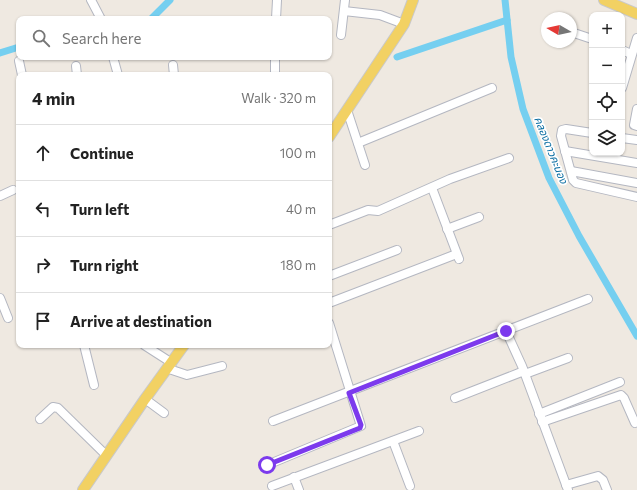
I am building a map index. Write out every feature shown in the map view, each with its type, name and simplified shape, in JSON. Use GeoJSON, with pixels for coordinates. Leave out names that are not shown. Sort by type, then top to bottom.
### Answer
{"type":"FeatureCollection","features":[{"type":"Feature","properties":{"kind":"main road"},"geometry":{"type":"LineString","coordinates":[[332,132],[404,24],[413,0]]}},
{"type":"Feature","properties":{"kind":"main road"},"geometry":{"type":"LineString","coordinates":[[604,0],[637,14]]}},
{"type":"Feature","properties":{"kind":"main road"},"geometry":{"type":"LineString","coordinates":[[83,490],[182,348]]}},
{"type":"Feature","properties":{"kind":"street"},"geometry":{"type":"LineString","coordinates":[[90,0],[99,16]]}},
{"type":"Feature","properties":{"kind":"street"},"geometry":{"type":"LineString","coordinates":[[276,16],[277,0]]}},
{"type":"Feature","properties":{"kind":"street"},"geometry":{"type":"LineString","coordinates":[[341,35],[345,0]]}},
{"type":"Feature","properties":{"kind":"street"},"geometry":{"type":"LineString","coordinates":[[344,11],[380,15],[404,24]]}},
{"type":"Feature","properties":{"kind":"street"},"geometry":{"type":"LineString","coordinates":[[577,34],[589,39]]}},
{"type":"Feature","properties":{"kind":"street"},"geometry":{"type":"LineString","coordinates":[[623,84],[637,38]]}},
{"type":"Feature","properties":{"kind":"street"},"geometry":{"type":"LineString","coordinates":[[625,51],[631,54]]}},
{"type":"Feature","properties":{"kind":"street"},"geometry":{"type":"LineString","coordinates":[[114,60],[116,72]]}},
{"type":"Feature","properties":{"kind":"street"},"geometry":{"type":"LineString","coordinates":[[275,60],[275,72]]}},
{"type":"Feature","properties":{"kind":"street"},"geometry":{"type":"LineString","coordinates":[[19,61],[21,72]]}},
{"type":"Feature","properties":{"kind":"street"},"geometry":{"type":"LineString","coordinates":[[76,66],[77,72]]}},
{"type":"Feature","properties":{"kind":"street"},"geometry":{"type":"LineString","coordinates":[[173,66],[174,72]]}},
{"type":"Feature","properties":{"kind":"street"},"geometry":{"type":"LineString","coordinates":[[358,143],[492,88]]}},
{"type":"Feature","properties":{"kind":"street"},"geometry":{"type":"LineString","coordinates":[[637,109],[634,126],[637,126]]}},
{"type":"Feature","properties":{"kind":"street"},"geometry":{"type":"LineString","coordinates":[[347,110],[365,165]]}},
{"type":"Feature","properties":{"kind":"street"},"geometry":{"type":"LineString","coordinates":[[589,133],[566,129],[562,130],[573,180],[576,183],[637,197]]}},
{"type":"Feature","properties":{"kind":"street"},"geometry":{"type":"LineString","coordinates":[[625,138],[637,140]]}},
{"type":"Feature","properties":{"kind":"street"},"geometry":{"type":"LineString","coordinates":[[566,151],[637,163]]}},
{"type":"Feature","properties":{"kind":"street"},"geometry":{"type":"LineString","coordinates":[[332,224],[368,210],[378,211],[450,179],[510,158]]}},
{"type":"Feature","properties":{"kind":"street"},"geometry":{"type":"LineString","coordinates":[[571,171],[637,183]]}},
{"type":"Feature","properties":{"kind":"street"},"geometry":{"type":"LineString","coordinates":[[332,301],[456,257],[432,188]]}},
{"type":"Feature","properties":{"kind":"street"},"geometry":{"type":"LineString","coordinates":[[0,196],[13,190]]}},
{"type":"Feature","properties":{"kind":"street"},"geometry":{"type":"LineString","coordinates":[[447,229],[479,218]]}},
{"type":"Feature","properties":{"kind":"street"},"geometry":{"type":"LineString","coordinates":[[332,275],[397,250]]}},
{"type":"Feature","properties":{"kind":"street"},"geometry":{"type":"LineString","coordinates":[[0,298],[8,318]]}},
{"type":"Feature","properties":{"kind":"street"},"geometry":{"type":"LineString","coordinates":[[273,421],[349,393],[588,299]]}},
{"type":"Feature","properties":{"kind":"street"},"geometry":{"type":"LineString","coordinates":[[506,331],[524,373],[566,488],[598,476],[603,480],[607,490]]}},
{"type":"Feature","properties":{"kind":"street"},"geometry":{"type":"LineString","coordinates":[[267,465],[360,428],[361,425],[349,393],[332,334]]}},
{"type":"Feature","properties":{"kind":"street"},"geometry":{"type":"LineString","coordinates":[[85,348],[94,385]]}},
{"type":"Feature","properties":{"kind":"street"},"geometry":{"type":"LineString","coordinates":[[148,348],[170,366],[187,375],[222,366]]}},
{"type":"Feature","properties":{"kind":"street"},"geometry":{"type":"LineString","coordinates":[[455,398],[568,358]]}},
{"type":"Feature","properties":{"kind":"street"},"geometry":{"type":"LineString","coordinates":[[539,414],[620,382]]}},
{"type":"Feature","properties":{"kind":"street"},"geometry":{"type":"LineString","coordinates":[[542,422],[621,395],[624,398],[635,423]]}},
{"type":"Feature","properties":{"kind":"street"},"geometry":{"type":"LineString","coordinates":[[145,399],[164,414]]}},
{"type":"Feature","properties":{"kind":"street"},"geometry":{"type":"LineString","coordinates":[[40,419],[53,407],[58,408],[106,455]]}},
{"type":"Feature","properties":{"kind":"street"},"geometry":{"type":"LineString","coordinates":[[272,486],[419,431]]}},
{"type":"Feature","properties":{"kind":"street"},"geometry":{"type":"LineString","coordinates":[[393,441],[410,486]]}},
{"type":"Feature","properties":{"kind":"street"},"geometry":{"type":"LineString","coordinates":[[294,477],[299,490]]}},
{"type":"Feature","properties":{"kind":"waterway"},"geometry":{"type":"LineString","coordinates":[[154,16],[170,0]]}},
{"type":"Feature","properties":{"kind":"waterway","name":"คลองดาวคะนอง"},"geometry":{"type":"LineString","coordinates":[[505,0],[511,57],[523,109],[549,178],[579,236],[637,336]]}},
{"type":"Feature","properties":{"kind":"waterway"},"geometry":{"type":"LineString","coordinates":[[397,57],[507,20]]}},
{"type":"Feature","properties":{"kind":"waterway"},"geometry":{"type":"LineString","coordinates":[[0,53],[16,48]]}},
{"type":"Feature","properties":{"kind":"route"},"geometry":{"type":"LineString","coordinates":[[267,465],[360,428],[361,425],[349,393],[506,331]]}}]}
